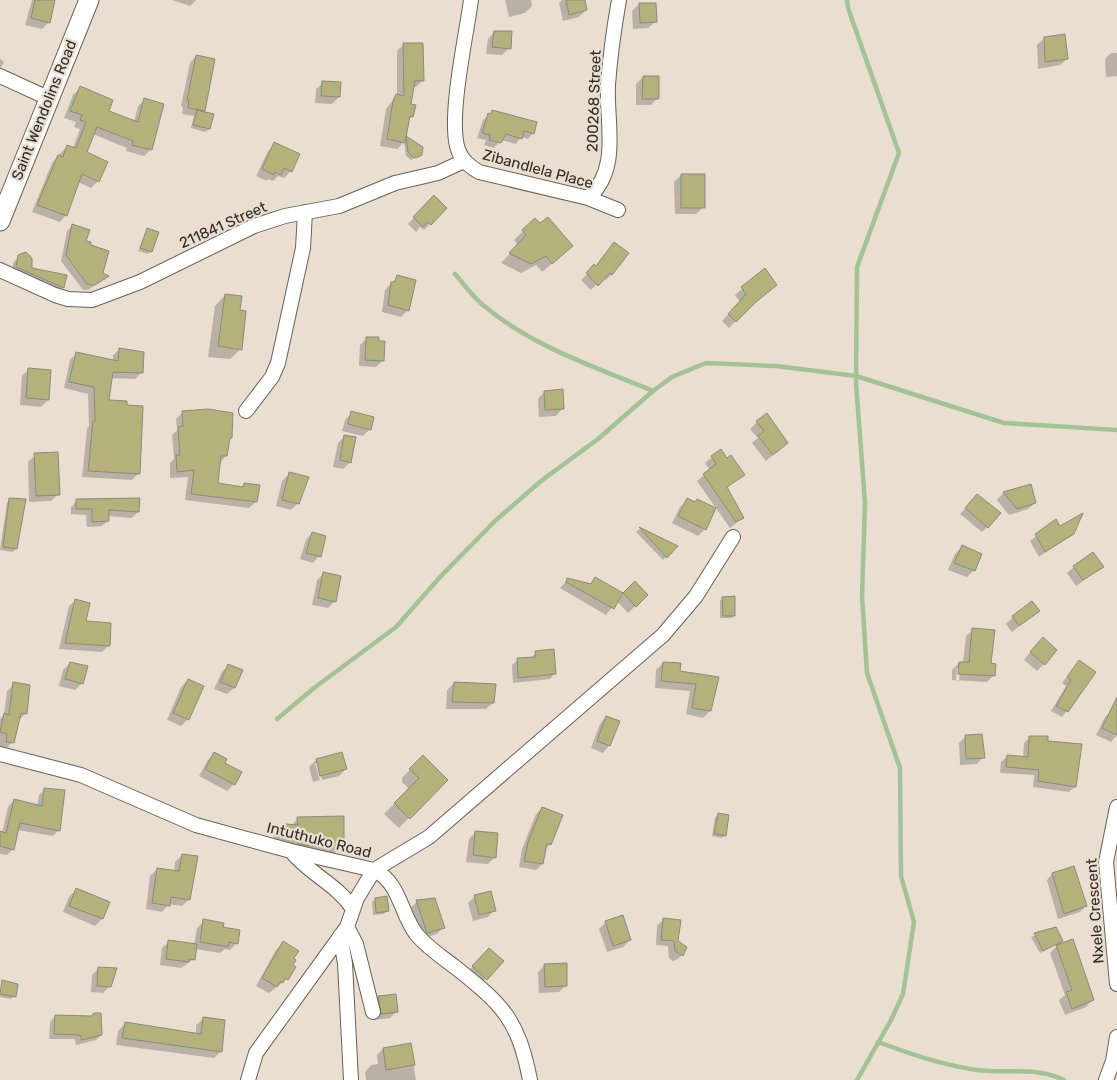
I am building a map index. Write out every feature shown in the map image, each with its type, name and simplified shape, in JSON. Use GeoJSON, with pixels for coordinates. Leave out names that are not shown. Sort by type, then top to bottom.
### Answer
{"type":"FeatureCollection","features":[{"type":"Feature","properties":{"kind":"street","name":"Saint Wendolins Road"},"geometry":{"type":"LineString","coordinates":[[0,221],[89,0]]}},
{"type":"Feature","properties":{"kind":"street","name":"Zibandlela Place"},"geometry":{"type":"LineString","coordinates":[[471,0],[455,126],[457,147],[464,161],[479,172],[588,198],[618,210]]}},
{"type":"Feature","properties":{"kind":"street","name":"200268 Street"},"geometry":{"type":"LineString","coordinates":[[588,198],[597,190],[607,171],[611,129],[608,83],[620,0]]}},
{"type":"Feature","properties":{"kind":"street"},"geometry":{"type":"LineString","coordinates":[[0,76],[48,98]]}},
{"type":"Feature","properties":{"kind":"street","name":"211841 Street"},"geometry":{"type":"LineString","coordinates":[[0,270],[55,295],[68,299],[92,300],[140,282],[254,226],[305,212],[339,206],[395,183],[438,173],[464,161]]}},
{"type":"Feature","properties":{"kind":"street"},"geometry":{"type":"LineString","coordinates":[[246,411],[272,377],[278,363],[303,248],[305,212]]}},
{"type":"Feature","properties":{"kind":"street"},"geometry":{"type":"LineString","coordinates":[[248,1080],[256,1053],[343,932],[362,888],[374,870],[429,837],[663,635],[696,596],[733,537]]}},
{"type":"Feature","properties":{"kind":"street","name":"Intuthuko Road"},"geometry":{"type":"LineString","coordinates":[[0,754],[81,775],[175,817],[291,851],[374,870],[384,875],[393,885],[409,922],[424,943],[479,986],[504,1009],[518,1032],[530,1080]]}},
{"type":"Feature","properties":{"kind":"street","name":"Nxele Crescent"},"geometry":{"type":"LineString","coordinates":[[1117,807],[1106,862],[1117,984]]}},
{"type":"Feature","properties":{"kind":"street"},"geometry":{"type":"LineString","coordinates":[[291,851],[299,862],[344,895],[353,909]]}},
{"type":"Feature","properties":{"kind":"street"},"geometry":{"type":"LineString","coordinates":[[343,932],[356,944],[373,1012]]}},
{"type":"Feature","properties":{"kind":"street"},"geometry":{"type":"LineString","coordinates":[[343,932],[351,1080]]}},
{"type":"Feature","properties":{"kind":"street"},"geometry":{"type":"LineString","coordinates":[[1106,1080],[1113,1061],[1117,1037]]}},
{"type":"Feature","properties":{"kind":"building"},"geometry":{"type":"Polygon","coordinates":[[[35,0],[55,0],[50,23],[31,18],[35,0]]]}},
{"type":"Feature","properties":{"kind":"building"},"geometry":{"type":"Polygon","coordinates":[[[566,0],[585,0],[587,10],[569,15],[566,0]]]}},
{"type":"Feature","properties":{"kind":"building"},"geometry":{"type":"Polygon","coordinates":[[[639,3],[656,3],[657,22],[640,23],[639,3]]]}},
{"type":"Feature","properties":{"kind":"building"},"geometry":{"type":"Polygon","coordinates":[[[494,31],[512,31],[511,49],[492,47],[494,31]]]}},
{"type":"Feature","properties":{"kind":"building"},"geometry":{"type":"Polygon","coordinates":[[[1065,34],[1068,59],[1045,62],[1044,37],[1065,34]]]}},
{"type":"Feature","properties":{"kind":"building"},"geometry":{"type":"Polygon","coordinates":[[[403,43],[423,43],[424,81],[415,81],[411,104],[416,105],[413,117],[410,116],[405,143],[387,139],[393,101],[396,94],[404,96],[403,43]]]}},
{"type":"Feature","properties":{"kind":"building"},"geometry":{"type":"Polygon","coordinates":[[[196,55],[215,59],[205,111],[188,108],[189,100],[187,100],[196,55]]]}},
{"type":"Feature","properties":{"kind":"building"},"geometry":{"type":"Polygon","coordinates":[[[643,76],[659,76],[659,99],[642,99],[643,76]]]}},
{"type":"Feature","properties":{"kind":"building"},"geometry":{"type":"Polygon","coordinates":[[[322,81],[341,82],[340,97],[321,96],[322,81]]]}},
{"type":"Feature","properties":{"kind":"building"},"geometry":{"type":"Polygon","coordinates":[[[80,86],[113,100],[109,111],[138,122],[144,98],[164,104],[152,150],[132,145],[133,141],[97,127],[87,152],[108,162],[99,182],[82,174],[67,216],[37,205],[58,155],[63,157],[67,145],[76,148],[86,122],[80,120],[82,115],[70,111],[80,86]]]}},
{"type":"Feature","properties":{"kind":"building"},"geometry":{"type":"Polygon","coordinates":[[[197,110],[214,114],[210,129],[193,125],[197,110]]]}},
{"type":"Feature","properties":{"kind":"building"},"geometry":{"type":"Polygon","coordinates":[[[492,110],[537,122],[534,134],[524,131],[522,139],[506,134],[501,143],[489,140],[490,135],[482,133],[488,113],[491,114],[492,110]]]}},
{"type":"Feature","properties":{"kind":"building"},"geometry":{"type":"Polygon","coordinates":[[[406,136],[423,147],[422,155],[414,158],[408,152],[406,136]]]}},
{"type":"Feature","properties":{"kind":"building"},"geometry":{"type":"Polygon","coordinates":[[[274,142],[300,154],[292,172],[284,168],[281,175],[275,172],[274,175],[262,169],[274,142]]]}},
{"type":"Feature","properties":{"kind":"building"},"geometry":{"type":"Polygon","coordinates":[[[681,174],[705,174],[705,208],[681,208],[681,174]]]}},
{"type":"Feature","properties":{"kind":"building"},"geometry":{"type":"Polygon","coordinates":[[[434,195],[447,208],[431,225],[427,222],[423,227],[413,217],[434,195]]]}},
{"type":"Feature","properties":{"kind":"building"},"geometry":{"type":"Polygon","coordinates":[[[548,217],[573,246],[552,264],[546,256],[531,264],[509,253],[526,235],[522,230],[535,218],[540,223],[548,217]]]}},
{"type":"Feature","properties":{"kind":"building"},"geometry":{"type":"Polygon","coordinates":[[[72,224],[90,230],[86,241],[91,242],[91,245],[109,251],[103,273],[109,276],[95,285],[87,284],[66,255],[72,224]]]}},
{"type":"Feature","properties":{"kind":"building"},"geometry":{"type":"Polygon","coordinates":[[[147,228],[159,232],[152,252],[140,248],[147,228]]]}},
{"type":"Feature","properties":{"kind":"building"},"geometry":{"type":"Polygon","coordinates":[[[614,242],[629,253],[612,275],[610,273],[598,286],[586,273],[594,264],[596,266],[614,242]]]}},
{"type":"Feature","properties":{"kind":"building"},"geometry":{"type":"Polygon","coordinates":[[[26,252],[32,258],[32,268],[67,275],[64,288],[16,267],[18,255],[26,252]]]}},
{"type":"Feature","properties":{"kind":"building"},"geometry":{"type":"Polygon","coordinates":[[[765,268],[777,285],[736,322],[728,314],[746,294],[741,287],[765,268]]]}},
{"type":"Feature","properties":{"kind":"building"},"geometry":{"type":"Polygon","coordinates":[[[397,275],[416,280],[409,311],[388,305],[391,282],[395,282],[397,275]]]}},
{"type":"Feature","properties":{"kind":"building"},"geometry":{"type":"Polygon","coordinates":[[[225,294],[242,296],[240,310],[246,311],[242,350],[218,346],[225,294]]]}},
{"type":"Feature","properties":{"kind":"building"},"geometry":{"type":"Polygon","coordinates":[[[366,337],[379,337],[379,341],[385,341],[384,361],[365,360],[366,337]]]}},
{"type":"Feature","properties":{"kind":"building"},"geometry":{"type":"Polygon","coordinates":[[[119,348],[144,352],[143,373],[113,372],[109,400],[127,401],[127,405],[143,406],[140,474],[88,471],[93,421],[95,421],[94,387],[69,382],[76,352],[118,361],[119,348]]]}},
{"type":"Feature","properties":{"kind":"building"},"geometry":{"type":"Polygon","coordinates":[[[28,368],[51,370],[49,400],[26,398],[28,368]]]}},
{"type":"Feature","properties":{"kind":"building"},"geometry":{"type":"Polygon","coordinates":[[[563,389],[564,409],[545,410],[544,391],[563,389]]]}},
{"type":"Feature","properties":{"kind":"building"},"geometry":{"type":"Polygon","coordinates":[[[208,409],[233,413],[232,438],[230,438],[227,456],[221,456],[218,483],[243,487],[244,483],[260,485],[257,502],[191,494],[194,470],[177,472],[176,455],[180,455],[178,427],[183,426],[182,411],[208,409]]]}},
{"type":"Feature","properties":{"kind":"building"},"geometry":{"type":"Polygon","coordinates":[[[351,411],[374,417],[371,430],[348,424],[351,411]]]}},
{"type":"Feature","properties":{"kind":"building"},"geometry":{"type":"Polygon","coordinates":[[[767,413],[788,443],[773,455],[758,436],[764,431],[756,421],[767,413]]]}},
{"type":"Feature","properties":{"kind":"building"},"geometry":{"type":"Polygon","coordinates":[[[344,435],[356,437],[351,463],[340,460],[344,435]]]}},
{"type":"Feature","properties":{"kind":"building"},"geometry":{"type":"Polygon","coordinates":[[[721,449],[727,458],[731,455],[745,475],[727,487],[744,518],[736,522],[703,474],[716,464],[711,456],[721,449]]]}},
{"type":"Feature","properties":{"kind":"building"},"geometry":{"type":"Polygon","coordinates":[[[58,452],[60,495],[36,496],[34,453],[58,452]]]}},
{"type":"Feature","properties":{"kind":"building"},"geometry":{"type":"Polygon","coordinates":[[[289,472],[309,477],[299,504],[282,500],[289,472]]]}},
{"type":"Feature","properties":{"kind":"building"},"geometry":{"type":"Polygon","coordinates":[[[1031,484],[1036,503],[1017,509],[1003,492],[1031,484]]]}},
{"type":"Feature","properties":{"kind":"building"},"geometry":{"type":"Polygon","coordinates":[[[977,494],[1001,513],[988,528],[965,508],[977,494]]]}},
{"type":"Feature","properties":{"kind":"building"},"geometry":{"type":"Polygon","coordinates":[[[9,498],[26,499],[17,549],[3,547],[9,498]]]}},
{"type":"Feature","properties":{"kind":"building"},"geometry":{"type":"Polygon","coordinates":[[[140,498],[139,512],[109,510],[109,521],[92,522],[92,509],[76,509],[76,499],[140,498]]]}},
{"type":"Feature","properties":{"kind":"building"},"geometry":{"type":"Polygon","coordinates":[[[687,498],[695,502],[697,499],[716,508],[706,530],[678,516],[687,498]]]}},
{"type":"Feature","properties":{"kind":"building"},"geometry":{"type":"Polygon","coordinates":[[[1083,513],[1074,534],[1045,552],[1035,534],[1056,519],[1060,526],[1083,513]]]}},
{"type":"Feature","properties":{"kind":"building"},"geometry":{"type":"Polygon","coordinates":[[[639,527],[678,546],[667,558],[639,527]]]}},
{"type":"Feature","properties":{"kind":"building"},"geometry":{"type":"Polygon","coordinates":[[[312,532],[326,536],[321,557],[306,553],[312,532]]]}},
{"type":"Feature","properties":{"kind":"building"},"geometry":{"type":"Polygon","coordinates":[[[962,545],[982,554],[975,571],[954,563],[962,545]]]}},
{"type":"Feature","properties":{"kind":"building"},"geometry":{"type":"Polygon","coordinates":[[[1093,552],[1104,567],[1083,580],[1073,566],[1093,552]]]}},
{"type":"Feature","properties":{"kind":"building"},"geometry":{"type":"Polygon","coordinates":[[[323,572],[341,576],[336,602],[318,598],[323,572]]]}},
{"type":"Feature","properties":{"kind":"building"},"geometry":{"type":"Polygon","coordinates":[[[595,577],[623,593],[614,609],[566,582],[567,578],[591,584],[595,577]]]}},
{"type":"Feature","properties":{"kind":"building"},"geometry":{"type":"Polygon","coordinates":[[[635,581],[648,595],[636,607],[623,593],[635,581]]]}},
{"type":"Feature","properties":{"kind":"building"},"geometry":{"type":"Polygon","coordinates":[[[735,596],[735,616],[723,616],[722,597],[735,596]]]}},
{"type":"Feature","properties":{"kind":"building"},"geometry":{"type":"Polygon","coordinates":[[[75,599],[90,603],[86,621],[111,623],[110,646],[65,643],[75,599]]]}},
{"type":"Feature","properties":{"kind":"building"},"geometry":{"type":"Polygon","coordinates":[[[1032,601],[1040,611],[1019,626],[1012,616],[1032,601]]]}},
{"type":"Feature","properties":{"kind":"building"},"geometry":{"type":"Polygon","coordinates":[[[972,628],[995,630],[991,663],[996,664],[995,676],[958,674],[959,662],[969,662],[972,628]]]}},
{"type":"Feature","properties":{"kind":"building"},"geometry":{"type":"Polygon","coordinates":[[[1043,637],[1057,650],[1045,665],[1030,652],[1043,637]]]}},
{"type":"Feature","properties":{"kind":"building"},"geometry":{"type":"Polygon","coordinates":[[[554,649],[556,674],[518,678],[517,658],[536,657],[535,651],[554,649]]]}},
{"type":"Feature","properties":{"kind":"building"},"geometry":{"type":"Polygon","coordinates":[[[1079,660],[1096,672],[1068,712],[1056,706],[1071,680],[1067,677],[1079,660]]]}},
{"type":"Feature","properties":{"kind":"building"},"geometry":{"type":"Polygon","coordinates":[[[70,662],[88,666],[83,684],[65,679],[70,662]]]}},
{"type":"Feature","properties":{"kind":"building"},"geometry":{"type":"Polygon","coordinates":[[[663,662],[681,663],[680,671],[719,677],[711,711],[692,708],[696,684],[661,681],[663,662]]]}},
{"type":"Feature","properties":{"kind":"building"},"geometry":{"type":"Polygon","coordinates":[[[228,664],[243,670],[235,688],[220,682],[228,664]]]}},
{"type":"Feature","properties":{"kind":"building"},"geometry":{"type":"Polygon","coordinates":[[[188,679],[204,686],[189,720],[173,713],[188,679]]]}},
{"type":"Feature","properties":{"kind":"building"},"geometry":{"type":"Polygon","coordinates":[[[13,682],[30,685],[27,714],[21,713],[14,743],[6,742],[7,734],[0,732],[4,713],[9,715],[13,682]]]}},
{"type":"Feature","properties":{"kind":"building"},"geometry":{"type":"Polygon","coordinates":[[[454,682],[496,684],[494,703],[452,702],[454,682]]]}},
{"type":"Feature","properties":{"kind":"building"},"geometry":{"type":"Polygon","coordinates":[[[1117,697],[1117,735],[1102,728],[1117,697]]]}},
{"type":"Feature","properties":{"kind":"building"},"geometry":{"type":"Polygon","coordinates":[[[606,716],[620,721],[610,746],[597,741],[606,716]]]}},
{"type":"Feature","properties":{"kind":"building"},"geometry":{"type":"Polygon","coordinates":[[[982,734],[985,758],[966,759],[965,735],[982,734]]]}},
{"type":"Feature","properties":{"kind":"building"},"geometry":{"type":"Polygon","coordinates":[[[1029,736],[1048,736],[1048,741],[1082,744],[1076,787],[1038,781],[1039,770],[1006,767],[1007,755],[1028,757],[1029,736]]]}},
{"type":"Feature","properties":{"kind":"building"},"geometry":{"type":"Polygon","coordinates":[[[214,752],[227,759],[225,763],[242,772],[235,785],[205,769],[214,752]]]}},
{"type":"Feature","properties":{"kind":"building"},"geometry":{"type":"Polygon","coordinates":[[[342,752],[347,769],[320,776],[316,759],[342,752]]]}},
{"type":"Feature","properties":{"kind":"building"},"geometry":{"type":"Polygon","coordinates":[[[423,755],[448,780],[410,819],[394,803],[419,778],[409,769],[423,755]]]}},
{"type":"Feature","properties":{"kind":"building"},"geometry":{"type":"Polygon","coordinates":[[[44,788],[65,790],[60,831],[20,823],[14,850],[0,846],[0,831],[6,833],[14,799],[42,806],[44,788]]]}},
{"type":"Feature","properties":{"kind":"building"},"geometry":{"type":"Polygon","coordinates":[[[542,807],[563,815],[551,845],[547,843],[543,864],[524,861],[528,842],[542,807]]]}},
{"type":"Feature","properties":{"kind":"building"},"geometry":{"type":"Polygon","coordinates":[[[718,813],[729,815],[726,836],[714,834],[718,813]]]}},
{"type":"Feature","properties":{"kind":"building"},"geometry":{"type":"Polygon","coordinates":[[[344,816],[344,845],[309,846],[298,844],[298,838],[284,836],[281,833],[282,826],[286,824],[298,825],[297,817],[344,816]]]}},
{"type":"Feature","properties":{"kind":"building"},"geometry":{"type":"Polygon","coordinates":[[[475,831],[498,833],[496,858],[473,855],[475,831]]]}},
{"type":"Feature","properties":{"kind":"building"},"geometry":{"type":"Polygon","coordinates":[[[182,854],[198,856],[190,900],[171,897],[170,906],[152,903],[157,868],[179,871],[182,854]]]}},
{"type":"Feature","properties":{"kind":"building"},"geometry":{"type":"Polygon","coordinates":[[[1074,866],[1087,906],[1064,914],[1052,873],[1074,866]]]}},
{"type":"Feature","properties":{"kind":"building"},"geometry":{"type":"Polygon","coordinates":[[[76,888],[110,902],[103,919],[69,906],[76,888]]]}},
{"type":"Feature","properties":{"kind":"building"},"geometry":{"type":"Polygon","coordinates":[[[491,891],[496,911],[479,915],[474,895],[491,891]]]}},
{"type":"Feature","properties":{"kind":"building"},"geometry":{"type":"Polygon","coordinates":[[[387,896],[389,911],[376,913],[375,898],[387,896]]]}},
{"type":"Feature","properties":{"kind":"building"},"geometry":{"type":"Polygon","coordinates":[[[435,898],[445,928],[427,933],[416,900],[435,898]]]}},
{"type":"Feature","properties":{"kind":"building"},"geometry":{"type":"Polygon","coordinates":[[[623,915],[631,940],[613,946],[605,921],[623,915]]]}},
{"type":"Feature","properties":{"kind":"building"},"geometry":{"type":"Polygon","coordinates":[[[663,918],[681,920],[678,941],[687,947],[683,956],[675,951],[674,941],[661,940],[663,918]]]}},
{"type":"Feature","properties":{"kind":"building"},"geometry":{"type":"Polygon","coordinates":[[[203,919],[224,923],[223,927],[240,930],[238,944],[229,942],[228,947],[200,942],[203,919]]]}},
{"type":"Feature","properties":{"kind":"building"},"geometry":{"type":"Polygon","coordinates":[[[1056,927],[1063,941],[1043,951],[1034,933],[1056,927]]]}},
{"type":"Feature","properties":{"kind":"building"},"geometry":{"type":"Polygon","coordinates":[[[1073,939],[1094,1000],[1072,1009],[1066,992],[1072,990],[1056,945],[1073,939]]]}},
{"type":"Feature","properties":{"kind":"building"},"geometry":{"type":"Polygon","coordinates":[[[168,940],[197,944],[195,960],[189,959],[189,962],[166,959],[168,940]]]}},
{"type":"Feature","properties":{"kind":"building"},"geometry":{"type":"Polygon","coordinates":[[[283,941],[299,951],[294,958],[296,960],[293,965],[296,967],[288,980],[285,978],[283,983],[281,981],[277,987],[262,978],[283,941]]]}},
{"type":"Feature","properties":{"kind":"building"},"geometry":{"type":"Polygon","coordinates":[[[489,948],[504,961],[487,980],[472,966],[489,948]]]}},
{"type":"Feature","properties":{"kind":"building"},"geometry":{"type":"Polygon","coordinates":[[[567,963],[567,986],[545,987],[544,964],[567,963]]]}},
{"type":"Feature","properties":{"kind":"building"},"geometry":{"type":"Polygon","coordinates":[[[98,967],[117,968],[111,987],[97,986],[98,967]]]}},
{"type":"Feature","properties":{"kind":"building"},"geometry":{"type":"Polygon","coordinates":[[[2,980],[18,984],[16,997],[0,994],[2,980]]]}},
{"type":"Feature","properties":{"kind":"building"},"geometry":{"type":"Polygon","coordinates":[[[396,994],[398,1012],[381,1014],[378,996],[396,994]]]}},
{"type":"Feature","properties":{"kind":"building"},"geometry":{"type":"Polygon","coordinates":[[[94,1013],[101,1013],[102,1035],[82,1040],[80,1035],[54,1034],[55,1015],[91,1016],[94,1013]]]}},
{"type":"Feature","properties":{"kind":"building"},"geometry":{"type":"Polygon","coordinates":[[[203,1017],[225,1020],[222,1052],[122,1038],[125,1022],[201,1034],[203,1017]]]}},
{"type":"Feature","properties":{"kind":"building"},"geometry":{"type":"Polygon","coordinates":[[[411,1043],[415,1065],[386,1070],[383,1048],[411,1043]]]}},
{"type":"Feature","properties":{"kind":"waterway"},"geometry":{"type":"LineString","coordinates":[[847,0],[848,8],[899,153],[857,267],[856,383],[865,503],[862,596],[867,673],[900,768],[901,876],[914,922],[903,994],[891,1020],[857,1080]]}},
{"type":"Feature","properties":{"kind":"waterway"},"geometry":{"type":"LineString","coordinates":[[455,274],[483,305],[522,332],[586,364],[653,391]]}},
{"type":"Feature","properties":{"kind":"waterway"},"geometry":{"type":"LineString","coordinates":[[277,719],[314,688],[396,627],[441,576],[495,521],[541,481],[598,439],[672,377],[706,363],[776,366],[856,376],[1004,423],[1117,430]]}},
{"type":"Feature","properties":{"kind":"waterway"},"geometry":{"type":"LineString","coordinates":[[878,1042],[927,1059],[964,1068],[1043,1073],[1064,1080]]}}]}
